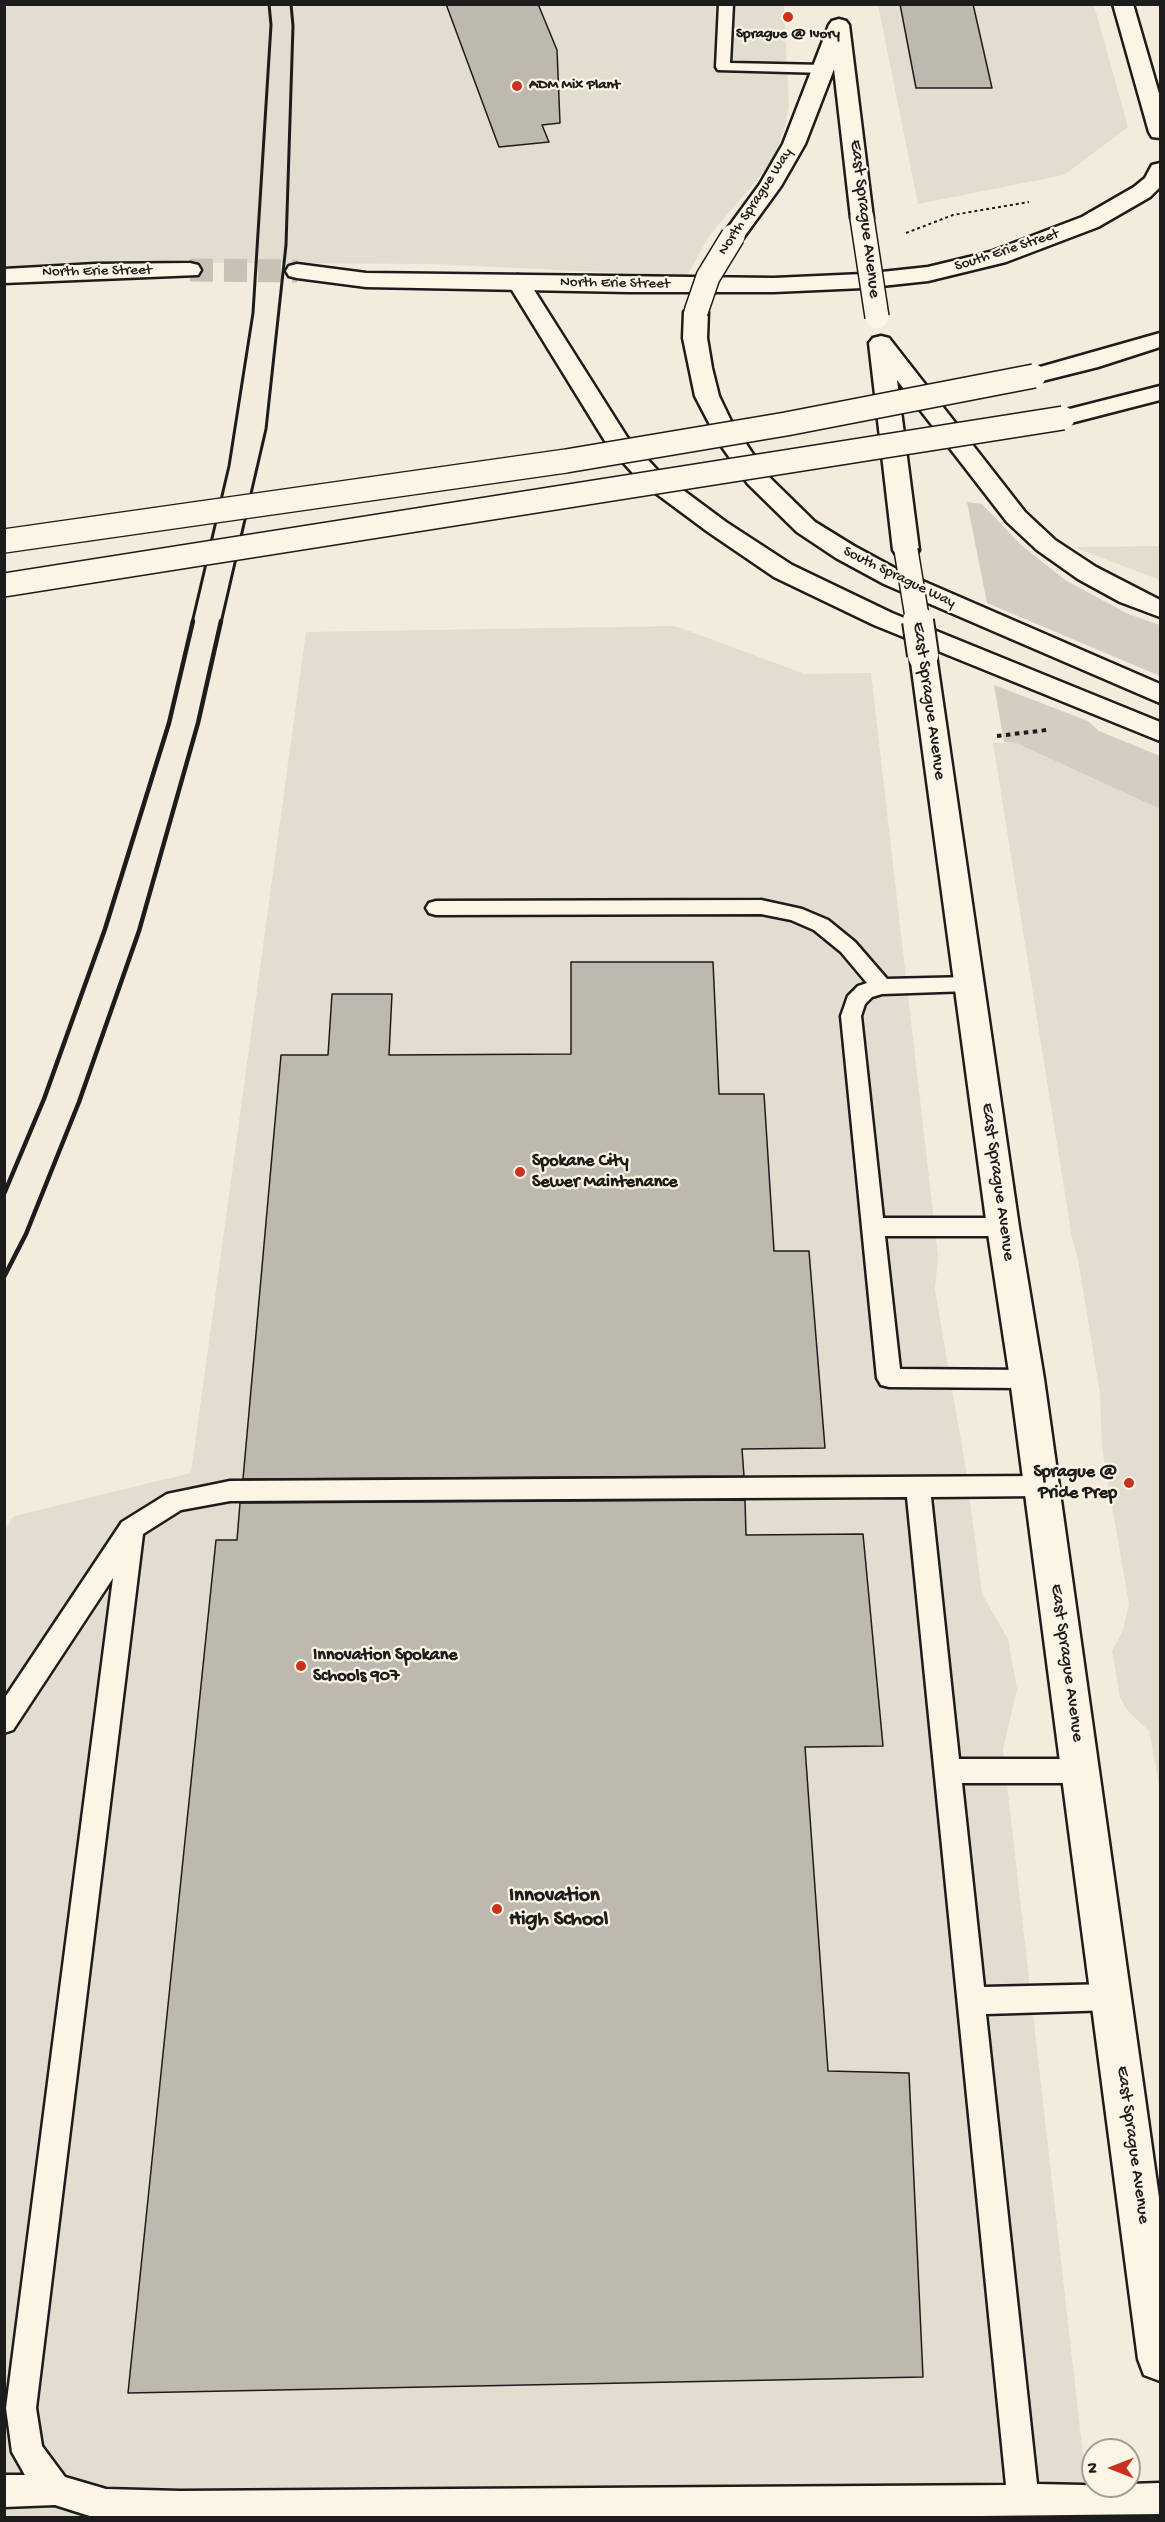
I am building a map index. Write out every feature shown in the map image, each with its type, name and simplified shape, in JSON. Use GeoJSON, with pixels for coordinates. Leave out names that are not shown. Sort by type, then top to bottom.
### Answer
{"type":"FeatureCollection","features":[{"type":"Feature","properties":{"kind":"main road"},"geometry":{"type":"LineString","coordinates":[[1123,4],[1161,132]]}},
{"type":"Feature","properties":{"kind":"main road","name":"North Sprague Way"},"geometry":{"type":"LineString","coordinates":[[696,312],[708,277],[732,236],[783,166],[812,104],[838,15]]}},
{"type":"Feature","properties":{"kind":"main road","name":"East Sprague Avenue"},"geometry":{"type":"LineString","coordinates":[[838,15],[906,550],[1027,1379],[1161,2359]]}},
{"type":"Feature","properties":{"kind":"main road","name":"South Erie Street"},"geometry":{"type":"LineString","coordinates":[[863,281],[947,271],[998,257],[1090,222],[1142,192],[1154,181],[1161,170]]}},
{"type":"Feature","properties":{"kind":"main road","name":"North Erie Street"},"geometry":{"type":"LineString","coordinates":[[4,276],[95,271],[189,280],[4,296]]}},
{"type":"Feature","properties":{"kind":"main road","name":"North Erie Street"},"geometry":{"type":"LineString","coordinates":[[296,280],[774,285],[863,281]]}},
{"type":"Feature","properties":{"kind":"main road"},"geometry":{"type":"LineString","coordinates":[[518,282],[588,398],[617,441],[651,478],[717,527],[783,571],[883,619],[1161,732]]}},
{"type":"Feature","properties":{"kind":"main road","name":"South Sprague Way"},"geometry":{"type":"LineString","coordinates":[[696,312],[695,338],[700,368],[707,396],[718,421],[757,479],[806,527],[845,552],[893,578],[1161,694]]}},
{"type":"Feature","properties":{"kind":"main road"},"geometry":{"type":"LineString","coordinates":[[4,541],[577,459],[786,424],[1034,376],[1090,362],[1161,340]]}},
{"type":"Feature","properties":{"kind":"main road"},"geometry":{"type":"LineString","coordinates":[[880,343],[992,490],[1016,517],[1046,545],[1087,573],[1129,596],[1161,609]]}},
{"type":"Feature","properties":{"kind":"main road"},"geometry":{"type":"LineString","coordinates":[[4,585],[1063,418],[1161,393]]}},
{"type":"Feature","properties":{"kind":"lane"},"geometry":{"type":"LineString","coordinates":[[726,4],[723,68],[824,69]]}},
{"type":"Feature","properties":{"kind":"lane"},"geometry":{"type":"LineString","coordinates":[[436,908],[761,907],[795,914],[821,925],[848,948],[882,987]]}},
{"type":"Feature","properties":{"kind":"lane"},"geometry":{"type":"LineString","coordinates":[[969,984],[882,987],[865,991],[855,1002],[851,1016],[889,1378],[1027,1379]]}},
{"type":"Feature","properties":{"kind":"lane"},"geometry":{"type":"LineString","coordinates":[[872,1227],[1003,1227]]}},
{"type":"Feature","properties":{"kind":"lane"},"geometry":{"type":"LineString","coordinates":[[4,1722],[131,1530],[176,1501],[230,1491],[1041,1486]]}},
{"type":"Feature","properties":{"kind":"lane"},"geometry":{"type":"LineString","coordinates":[[918,1487],[1023,2500]]}},
{"type":"Feature","properties":{"kind":"lane"},"geometry":{"type":"LineString","coordinates":[[55,2489],[27,2452],[21,2408],[131,1530]]}},
{"type":"Feature","properties":{"kind":"lane"},"geometry":{"type":"LineString","coordinates":[[948,1771],[1082,1771]]}},
{"type":"Feature","properties":{"kind":"lane"},"geometry":{"type":"LineString","coordinates":[[972,2001],[1112,1997]]}},
{"type":"Feature","properties":{"kind":"lane"},"geometry":{"type":"LineString","coordinates":[[4,2491],[55,2489],[106,2505],[180,2507],[1161,2499]]}},
{"type":"Feature","properties":{"kind":"shaded area"},"geometry":{"type":"Polygon","coordinates":[[[5,5],[784,5],[789,106],[785,127],[772,162],[709,236],[687,276],[433,264],[67,262],[5,267],[5,5]]]}},
{"type":"Feature","properties":{"kind":"shaded area"},"geometry":{"type":"Polygon","coordinates":[[[878,5],[1094,5],[1128,127],[1064,175],[918,204],[878,5]]]}},
{"type":"Feature","properties":{"kind":"shaded area"},"geometry":{"type":"Polygon","coordinates":[[[967,502],[982,504],[1020,544],[1065,580],[1128,614],[1160,625],[1160,676],[987,603],[967,502]]]}},
{"type":"Feature","properties":{"kind":"shaded area"},"geometry":{"type":"Polygon","coordinates":[[[1160,546],[1160,580],[1073,547],[1160,546]]]}},
{"type":"Feature","properties":{"kind":"shaded area"},"geometry":{"type":"Polygon","coordinates":[[[675,626],[805,674],[871,673],[938,1256],[935,1290],[966,1470],[982,1594],[1008,1639],[1017,1689],[1003,1749],[1081,2438],[1081,2498],[1088,2498],[1090,2517],[5,2517],[4,1532],[14,1516],[191,1473],[306,632],[675,626]]]}},
{"type":"Feature","properties":{"kind":"shaded area"},"geometry":{"type":"Polygon","coordinates":[[[994,685],[1088,721],[1099,731],[1160,756],[1160,809],[1016,743],[1004,742],[994,685]]]}},
{"type":"Feature","properties":{"kind":"shaded area"},"geometry":{"type":"Polygon","coordinates":[[[993,743],[1016,743],[1160,809],[1160,1790],[1149,1731],[1127,1710],[1120,1697],[1112,1651],[1123,1630],[1129,1604],[1102,1448],[1100,1394],[1078,1259],[1072,1238],[993,743]]]}},
{"type":"Feature","properties":{"kind":"building","name":"ADM Mix Plant"},"geometry":{"type":"Polygon","coordinates":[[[446,4],[538,4],[557,50],[560,123],[542,125],[549,142],[499,147],[446,4]]]}},
{"type":"Feature","properties":{"kind":"building"},"geometry":{"type":"Polygon","coordinates":[[[900,4],[973,4],[992,88],[916,88],[900,4]]]}},
{"type":"Feature","properties":{"kind":"building","name":"Spokane City Sewer Maintenance"},"geometry":{"type":"Polygon","coordinates":[[[571,962],[713,962],[719,1094],[764,1094],[774,1251],[809,1251],[825,1448],[742,1449],[744,1476],[243,1479],[281,1055],[328,1055],[332,994],[392,994],[389,1055],[571,1054],[571,962]]]}},
{"type":"Feature","properties":{"kind":"building","name":"Innovation High School"},"geometry":{"type":"Polygon","coordinates":[[[745,1500],[746,1535],[863,1534],[883,1746],[805,1747],[828,2071],[909,2073],[923,2377],[128,2393],[216,1540],[237,1540],[240,1503],[745,1500]]]}},
{"type":"Feature","properties":{"kind":"tunnel"},"geometry":{"type":"LineString","coordinates":[[190,270],[297,271]]}},
{"type":"Feature","properties":{"kind":"railway"},"geometry":{"type":"LineString","coordinates":[[192,623],[229,466],[253,313],[271,25],[269,4]]}},
{"type":"Feature","properties":{"kind":"railway"},"geometry":{"type":"LineString","coordinates":[[221,623],[266,429],[286,245],[293,26],[291,4]]}},
{"type":"Feature","properties":{"kind":"railway"},"geometry":{"type":"LineString","coordinates":[[4,1194],[44,1099],[105,929],[169,723],[193,621]]}},
{"type":"Feature","properties":{"kind":"railway"},"geometry":{"type":"LineString","coordinates":[[4,1277],[26,1234],[79,1102],[139,931],[198,723],[221,621]]}},
{"type":"Feature","properties":{"kind":"place","name":"Sprague @ Ivory"},"geometry":{"type":"Point","coordinates":[788,17]}},
{"type":"Feature","properties":{"kind":"place","name":"ADM Mix Plant"},"geometry":{"type":"Point","coordinates":[517,86]}},
{"type":"Feature","properties":{"kind":"place","name":"Spokane City Sewer Maintenance"},"geometry":{"type":"Point","coordinates":[520,1172]}},
{"type":"Feature","properties":{"kind":"place","name":"Sprague @ Pride Prep"},"geometry":{"type":"Point","coordinates":[1129,1483]}},
{"type":"Feature","properties":{"kind":"place","name":"Innovation Spokane Schools 907"},"geometry":{"type":"Point","coordinates":[301,1666]}},
{"type":"Feature","properties":{"kind":"place","name":"Innovation High School"},"geometry":{"type":"Point","coordinates":[497,1909]}}]}
